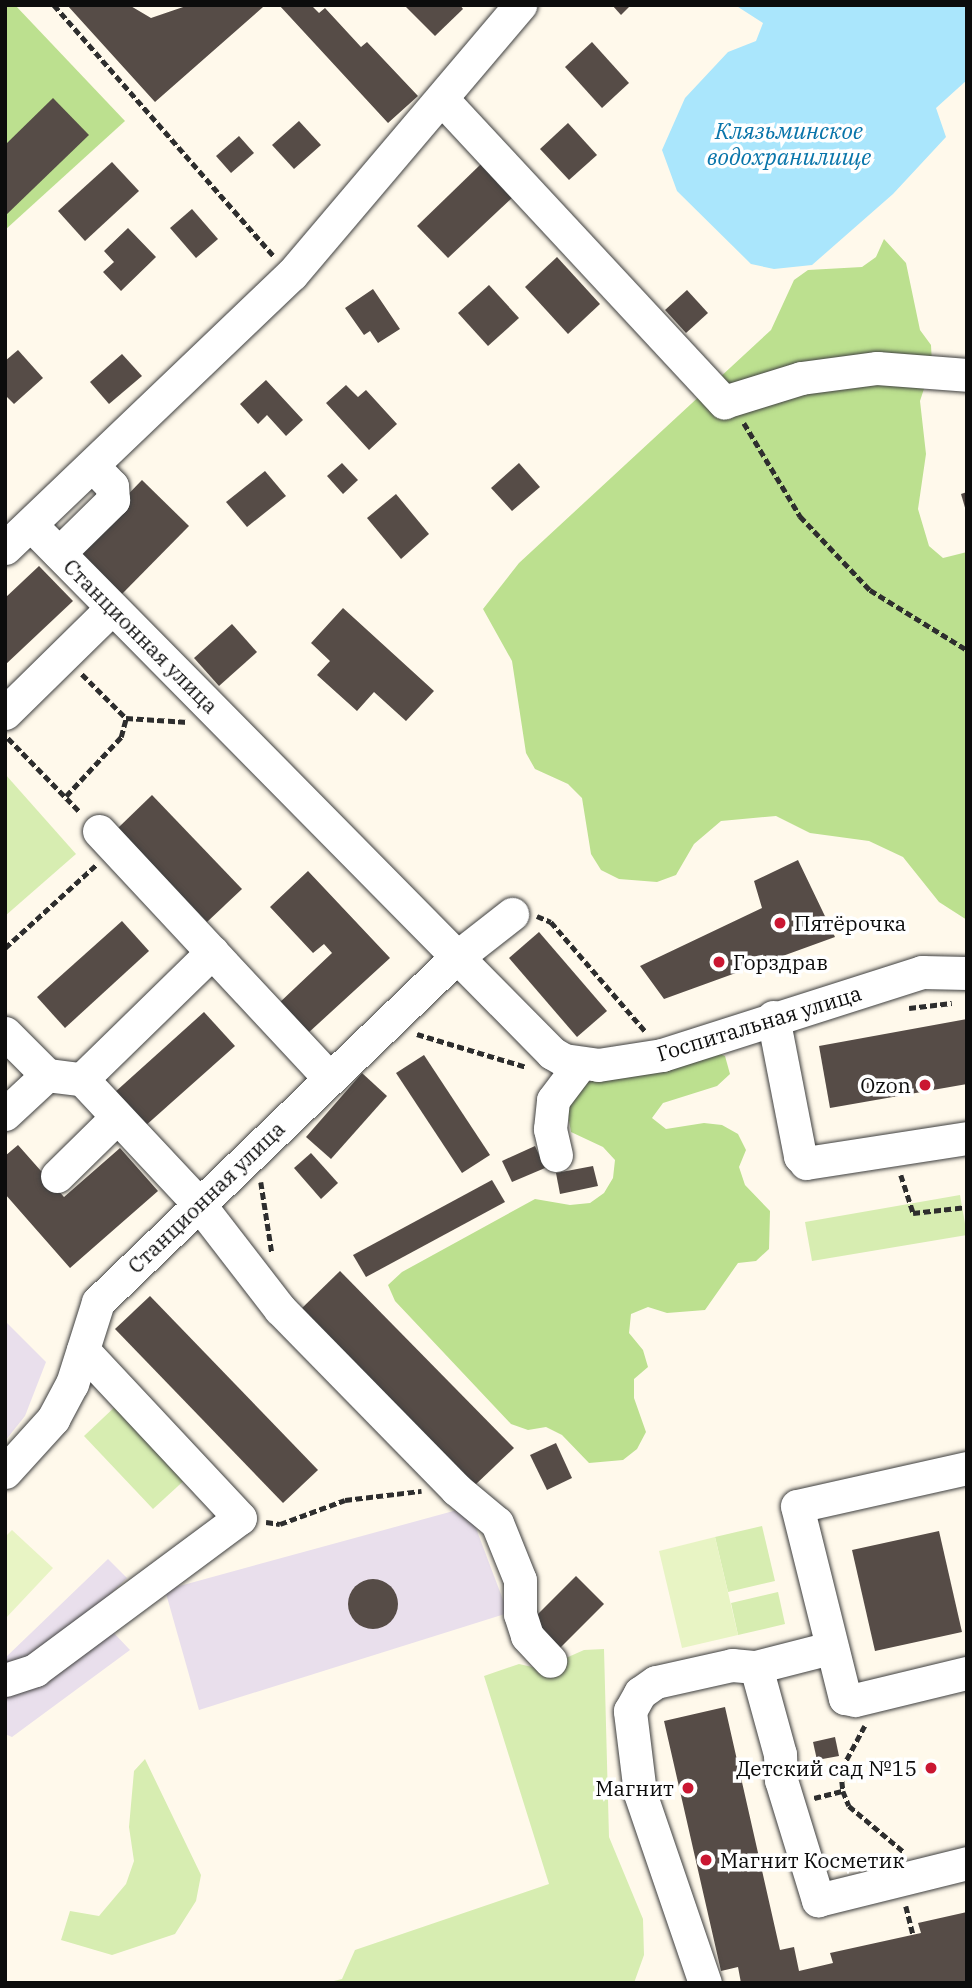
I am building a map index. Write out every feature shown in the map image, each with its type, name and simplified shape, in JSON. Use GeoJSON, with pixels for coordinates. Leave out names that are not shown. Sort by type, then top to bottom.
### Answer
{"type":"FeatureCollection","features":[{"type":"Feature","properties":{"kind":"street"},"geometry":{"type":"LineString","coordinates":[[5,548],[292,274],[443,100],[520,5]]}},
{"type":"Feature","properties":{"kind":"street"},"geometry":{"type":"LineString","coordinates":[[443,100],[724,402],[801,378],[877,368],[967,375]]}},
{"type":"Feature","properties":{"kind":"street"},"geometry":{"type":"LineString","coordinates":[[59,553],[113,500],[112,486],[93,466]]}},
{"type":"Feature","properties":{"kind":"street","name":"Станционная улица"},"geometry":{"type":"LineString","coordinates":[[31,525],[457,957],[566,1058]]}},
{"type":"Feature","properties":{"kind":"street"},"geometry":{"type":"LineString","coordinates":[[5,713],[112,608]]}},
{"type":"Feature","properties":{"kind":"street"},"geometry":{"type":"LineString","coordinates":[[107,839],[329,1078]]}},
{"type":"Feature","properties":{"kind":"street"},"geometry":{"type":"LineString","coordinates":[[457,957],[512,914]]}},
{"type":"Feature","properties":{"kind":"street"},"geometry":{"type":"LineString","coordinates":[[82,1079],[212,952]]}},
{"type":"Feature","properties":{"kind":"street","name":"Станционная улица"},"geometry":{"type":"LineString","coordinates":[[5,1472],[54,1419],[83,1350],[98,1302],[457,957]]}},
{"type":"Feature","properties":{"kind":"street","name":"Госпитальная улица"},"geometry":{"type":"LineString","coordinates":[[566,1058],[615,1063],[662,1055],[773,1017],[922,972],[967,973]]}},
{"type":"Feature","properties":{"kind":"street"},"geometry":{"type":"LineString","coordinates":[[773,1017],[800,1156],[806,1163],[967,1138]]}},
{"type":"Feature","properties":{"kind":"street"},"geometry":{"type":"LineString","coordinates":[[5,1033],[47,1075],[82,1079],[198,1203],[280,1309],[456,1489],[497,1523],[520,1580],[520,1614],[527,1636],[550,1661]]}},
{"type":"Feature","properties":{"kind":"street"},"geometry":{"type":"LineString","coordinates":[[556,1155],[550,1129],[553,1100],[566,1058]]}},
{"type":"Feature","properties":{"kind":"street"},"geometry":{"type":"LineString","coordinates":[[5,1114],[47,1075]]}},
{"type":"Feature","properties":{"kind":"street"},"geometry":{"type":"LineString","coordinates":[[57,1176],[117,1117]]}},
{"type":"Feature","properties":{"kind":"street"},"geometry":{"type":"LineString","coordinates":[[5,1680],[35,1671],[240,1518],[83,1350]]}},
{"type":"Feature","properties":{"kind":"street"},"geometry":{"type":"LineString","coordinates":[[967,1468],[797,1506],[830,1648],[845,1698],[868,1696],[967,1673]]}},
{"type":"Feature","properties":{"kind":"street"},"geometry":{"type":"LineString","coordinates":[[705,1983],[640,1793],[631,1711],[640,1693],[656,1682],[732,1665],[756,1667],[830,1648]]}},
{"type":"Feature","properties":{"kind":"street"},"geometry":{"type":"LineString","coordinates":[[756,1667],[780,1754],[782,1780],[818,1900],[967,1863]]}},
{"type":"Feature","properties":{"kind":"path"},"geometry":{"type":"LineString","coordinates":[[54,5],[292,274]]}},
{"type":"Feature","properties":{"kind":"path"},"geometry":{"type":"LineString","coordinates":[[724,402],[751,431],[800,516],[870,590],[967,650]]}},
{"type":"Feature","properties":{"kind":"path"},"geometry":{"type":"LineString","coordinates":[[64,656],[126,718],[228,725]]}},
{"type":"Feature","properties":{"kind":"path"},"geometry":{"type":"LineString","coordinates":[[65,797],[121,737],[126,718]]}},
{"type":"Feature","properties":{"kind":"path"},"geometry":{"type":"LineString","coordinates":[[5,735],[107,839],[5,948]]}},
{"type":"Feature","properties":{"kind":"path"},"geometry":{"type":"LineString","coordinates":[[512,914],[528,913],[551,922],[649,1036]]}},
{"type":"Feature","properties":{"kind":"path"},"geometry":{"type":"LineString","coordinates":[[385,1025],[528,1067],[566,1058]]}},
{"type":"Feature","properties":{"kind":"path"},"geometry":{"type":"LineString","coordinates":[[256,1149],[272,1256]]}},
{"type":"Feature","properties":{"kind":"path"},"geometry":{"type":"LineString","coordinates":[[907,1204],[920,1214],[967,1207]]}},
{"type":"Feature","properties":{"kind":"path"},"geometry":{"type":"LineString","coordinates":[[240,1518],[280,1524],[345,1500],[456,1489]]}},
{"type":"Feature","properties":{"kind":"path"},"geometry":{"type":"LineString","coordinates":[[868,1696],[875,1720],[866,1724],[841,1770],[843,1791],[849,1807],[903,1851],[919,1876]]}},
{"type":"Feature","properties":{"kind":"shaded area"},"geometry":{"type":"Polygon","coordinates":[[[5,1321],[46,1362],[25,1416],[5,1441],[5,1321]]]}},
{"type":"Feature","properties":{"kind":"shaded area"},"geometry":{"type":"Polygon","coordinates":[[[468,1507],[508,1613],[199,1710],[165,1590],[468,1507]]]}},
{"type":"Feature","properties":{"kind":"shaded area"},"geometry":{"type":"Polygon","coordinates":[[[108,1559],[127,1578],[93,1611],[130,1650],[12,1737],[5,1734],[5,1658],[108,1559]]]}},
{"type":"Feature","properties":{"kind":"green space"},"geometry":{"type":"Polygon","coordinates":[[[5,5],[15,5],[125,121],[5,230],[5,5]]]}},
{"type":"Feature","properties":{"kind":"green space"},"geometry":{"type":"Polygon","coordinates":[[[884,239],[906,263],[920,330],[931,345],[932,364],[920,401],[926,454],[918,509],[929,546],[943,558],[967,552],[967,920],[939,902],[903,857],[869,841],[810,833],[776,816],[721,821],[694,844],[676,875],[657,882],[619,879],[601,870],[591,854],[582,798],[568,784],[535,769],[526,753],[512,661],[483,609],[519,563],[771,330],[794,280],[808,270],[862,267],[876,257],[884,239]]]}},
{"type":"Feature","properties":{"kind":"green space"},"geometry":{"type":"Polygon","coordinates":[[[5,774],[76,854],[5,916],[5,774]]]}},
{"type":"Feature","properties":{"kind":"green space"},"geometry":{"type":"Polygon","coordinates":[[[708,1049],[725,1056],[730,1074],[717,1086],[663,1103],[652,1118],[666,1129],[704,1123],[722,1125],[738,1134],[746,1150],[739,1167],[745,1185],[770,1211],[769,1249],[756,1261],[738,1263],[705,1310],[667,1313],[648,1307],[631,1314],[629,1333],[643,1350],[648,1367],[634,1379],[634,1398],[646,1432],[637,1449],[623,1460],[589,1463],[562,1435],[546,1427],[528,1430],[511,1424],[395,1301],[388,1285],[402,1272],[535,1199],[570,1205],[590,1203],[604,1193],[613,1178],[615,1160],[603,1147],[571,1132],[567,1109],[574,1093],[587,1082],[659,1069],[708,1049]]]}},
{"type":"Feature","properties":{"kind":"green space"},"geometry":{"type":"Polygon","coordinates":[[[960,1195],[967,1235],[812,1261],[805,1222],[960,1195]]]}},
{"type":"Feature","properties":{"kind":"green space"},"geometry":{"type":"Polygon","coordinates":[[[120,1402],[189,1476],[153,1509],[84,1436],[120,1402]]]}},
{"type":"Feature","properties":{"kind":"green space"},"geometry":{"type":"Polygon","coordinates":[[[762,1526],[775,1581],[728,1592],[715,1537],[762,1526]]]}},
{"type":"Feature","properties":{"kind":"green space"},"geometry":{"type":"Polygon","coordinates":[[[12,1530],[53,1568],[5,1619],[5,1537],[12,1530]]]}},
{"type":"Feature","properties":{"kind":"green space"},"geometry":{"type":"Polygon","coordinates":[[[715,1537],[738,1635],[682,1648],[659,1551],[715,1537]]]}},
{"type":"Feature","properties":{"kind":"green space"},"geometry":{"type":"Polygon","coordinates":[[[778,1592],[785,1624],[738,1635],[731,1603],[778,1592]]]}},
{"type":"Feature","properties":{"kind":"green space"},"geometry":{"type":"Polygon","coordinates":[[[604,1649],[609,1837],[643,1919],[644,1955],[634,1983],[326,1983],[342,1979],[355,1950],[549,1884],[484,1676],[519,1664],[541,1669],[584,1650],[604,1649]]]}},
{"type":"Feature","properties":{"kind":"green space"},"geometry":{"type":"Polygon","coordinates":[[[145,1759],[201,1875],[196,1901],[175,1934],[112,1955],[61,1940],[70,1911],[99,1916],[126,1884],[134,1861],[129,1827],[134,1771],[145,1759]]]}},
{"type":"Feature","properties":{"kind":"water","name":"Клязьминское водохранилище"},"geometry":{"type":"Polygon","coordinates":[[[735,5],[967,5],[967,80],[936,108],[946,137],[893,194],[812,265],[774,269],[751,264],[677,191],[662,150],[685,98],[728,52],[756,41],[763,23],[735,5]]]}},
{"type":"Feature","properties":{"kind":"building"},"geometry":{"type":"Polygon","coordinates":[[[67,5],[129,5],[151,18],[189,5],[263,7],[155,102],[67,5]]]}},
{"type":"Feature","properties":{"kind":"building"},"geometry":{"type":"Polygon","coordinates":[[[279,5],[311,5],[319,13],[325,8],[361,47],[367,42],[418,96],[388,123],[279,5]]]}},
{"type":"Feature","properties":{"kind":"building"},"geometry":{"type":"Polygon","coordinates":[[[404,5],[460,5],[463,9],[435,36],[404,5]]]}},
{"type":"Feature","properties":{"kind":"building"},"geometry":{"type":"Polygon","coordinates":[[[612,5],[631,5],[621,15],[612,5]]]}},
{"type":"Feature","properties":{"kind":"building"},"geometry":{"type":"Polygon","coordinates":[[[592,42],[629,83],[602,108],[565,67],[592,42]]]}},
{"type":"Feature","properties":{"kind":"building"},"geometry":{"type":"Polygon","coordinates":[[[53,98],[89,135],[5,216],[5,145],[53,98]]]}},
{"type":"Feature","properties":{"kind":"building"},"geometry":{"type":"Polygon","coordinates":[[[299,121],[321,145],[294,169],[272,145],[299,121]]]}},
{"type":"Feature","properties":{"kind":"building"},"geometry":{"type":"Polygon","coordinates":[[[568,123],[597,155],[569,180],[540,149],[568,123]]]}},
{"type":"Feature","properties":{"kind":"building"},"geometry":{"type":"Polygon","coordinates":[[[239,136],[254,153],[231,173],[216,156],[239,136]]]}},
{"type":"Feature","properties":{"kind":"building"},"geometry":{"type":"Polygon","coordinates":[[[112,162],[139,191],[85,241],[58,211],[112,162]]]}},
{"type":"Feature","properties":{"kind":"building"},"geometry":{"type":"Polygon","coordinates":[[[481,164],[513,197],[448,258],[417,226],[481,164]]]}},
{"type":"Feature","properties":{"kind":"building"},"geometry":{"type":"Polygon","coordinates":[[[192,209],[218,239],[196,258],[170,228],[192,209]]]}},
{"type":"Feature","properties":{"kind":"building"},"geometry":{"type":"Polygon","coordinates":[[[128,228],[156,257],[121,291],[103,272],[114,262],[104,251],[128,228]]]}},
{"type":"Feature","properties":{"kind":"building"},"geometry":{"type":"Polygon","coordinates":[[[557,257],[600,304],[568,334],[525,287],[557,257]]]}},
{"type":"Feature","properties":{"kind":"building"},"geometry":{"type":"Polygon","coordinates":[[[489,285],[519,318],[488,346],[458,313],[489,285]]]}},
{"type":"Feature","properties":{"kind":"building"},"geometry":{"type":"Polygon","coordinates":[[[373,289],[400,329],[378,343],[370,331],[364,335],[345,308],[373,289]]]}},
{"type":"Feature","properties":{"kind":"building"},"geometry":{"type":"Polygon","coordinates":[[[687,290],[708,313],[686,333],[665,310],[687,290]]]}},
{"type":"Feature","properties":{"kind":"building"},"geometry":{"type":"Polygon","coordinates":[[[18,350],[43,378],[14,404],[5,395],[5,361],[18,350]]]}},
{"type":"Feature","properties":{"kind":"building"},"geometry":{"type":"Polygon","coordinates":[[[122,354],[142,376],[109,404],[90,382],[122,354]]]}},
{"type":"Feature","properties":{"kind":"building"},"geometry":{"type":"Polygon","coordinates":[[[266,380],[303,420],[286,436],[267,415],[258,424],[240,404],[266,380]]]}},
{"type":"Feature","properties":{"kind":"building"},"geometry":{"type":"Polygon","coordinates":[[[346,385],[358,397],[366,390],[397,424],[369,450],[326,403],[346,385]]]}},
{"type":"Feature","properties":{"kind":"building"},"geometry":{"type":"Polygon","coordinates":[[[342,463],[358,480],[343,494],[327,476],[342,463]]]}},
{"type":"Feature","properties":{"kind":"building"},"geometry":{"type":"Polygon","coordinates":[[[519,463],[540,487],[512,511],[491,488],[519,463]]]}},
{"type":"Feature","properties":{"kind":"building"},"geometry":{"type":"Polygon","coordinates":[[[265,471],[286,496],[247,527],[226,502],[265,471]]]}},
{"type":"Feature","properties":{"kind":"building"},"geometry":{"type":"Polygon","coordinates":[[[142,480],[189,526],[120,596],[73,551],[142,480]]]}},
{"type":"Feature","properties":{"kind":"building"},"geometry":{"type":"Polygon","coordinates":[[[967,492],[967,511],[966,511],[961,494],[967,492]]]}},
{"type":"Feature","properties":{"kind":"building"},"geometry":{"type":"Polygon","coordinates":[[[396,494],[429,534],[401,559],[367,518],[396,494]]]}},
{"type":"Feature","properties":{"kind":"building"},"geometry":{"type":"Polygon","coordinates":[[[39,566],[73,601],[5,665],[5,598],[39,566]]]}},
{"type":"Feature","properties":{"kind":"building"},"geometry":{"type":"Polygon","coordinates":[[[343,608],[434,691],[406,721],[374,692],[357,711],[317,675],[330,661],[311,643],[343,608]]]}},
{"type":"Feature","properties":{"kind":"building"},"geometry":{"type":"Polygon","coordinates":[[[232,624],[257,652],[219,686],[194,658],[232,624]]]}},
{"type":"Feature","properties":{"kind":"building"},"geometry":{"type":"Polygon","coordinates":[[[152,795],[242,889],[207,922],[118,828],[152,795]]]}},
{"type":"Feature","properties":{"kind":"building","name":"Пятёрочка"},"geometry":{"type":"Polygon","coordinates":[[[798,860],[835,937],[664,999],[640,966],[762,908],[754,881],[798,860]]]}},
{"type":"Feature","properties":{"kind":"building"},"geometry":{"type":"Polygon","coordinates":[[[308,871],[390,958],[307,1034],[278,1004],[332,953],[324,944],[313,953],[270,907],[308,871]]]}},
{"type":"Feature","properties":{"kind":"building"},"geometry":{"type":"Polygon","coordinates":[[[122,921],[149,951],[65,1028],[37,997],[122,921]]]}},
{"type":"Feature","properties":{"kind":"building"},"geometry":{"type":"Polygon","coordinates":[[[539,932],[607,1011],[577,1037],[509,958],[539,932]]]}},
{"type":"Feature","properties":{"kind":"building"},"geometry":{"type":"Polygon","coordinates":[[[204,1012],[235,1046],[144,1127],[114,1093],[204,1012]]]}},
{"type":"Feature","properties":{"kind":"building"},"geometry":{"type":"Polygon","coordinates":[[[967,1019],[967,1084],[830,1108],[819,1046],[967,1019]]]}},
{"type":"Feature","properties":{"kind":"building"},"geometry":{"type":"Polygon","coordinates":[[[424,1055],[490,1155],[462,1173],[396,1073],[424,1055]]]}},
{"type":"Feature","properties":{"kind":"building"},"geometry":{"type":"Polygon","coordinates":[[[362,1073],[387,1096],[331,1159],[306,1137],[362,1073]]]}},
{"type":"Feature","properties":{"kind":"building"},"geometry":{"type":"Polygon","coordinates":[[[18,1145],[64,1197],[120,1148],[158,1191],[70,1268],[5,1194],[5,1156],[18,1145]]]}},
{"type":"Feature","properties":{"kind":"building"},"geometry":{"type":"Polygon","coordinates":[[[535,1146],[545,1168],[512,1182],[502,1161],[535,1146]]]}},
{"type":"Feature","properties":{"kind":"building"},"geometry":{"type":"Polygon","coordinates":[[[311,1153],[338,1183],[321,1199],[294,1168],[311,1153]]]}},
{"type":"Feature","properties":{"kind":"building"},"geometry":{"type":"Polygon","coordinates":[[[593,1166],[598,1186],[560,1194],[556,1173],[593,1166]]]}},
{"type":"Feature","properties":{"kind":"building"},"geometry":{"type":"Polygon","coordinates":[[[492,1180],[505,1202],[366,1277],[353,1255],[492,1180]]]}},
{"type":"Feature","properties":{"kind":"building"},"geometry":{"type":"Polygon","coordinates":[[[340,1271],[514,1448],[474,1486],[300,1310],[340,1271]]]}},
{"type":"Feature","properties":{"kind":"building"},"geometry":{"type":"Polygon","coordinates":[[[150,1296],[318,1470],[283,1503],[115,1329],[150,1296]]]}},
{"type":"Feature","properties":{"kind":"building"},"geometry":{"type":"Polygon","coordinates":[[[556,1443],[572,1478],[547,1490],[530,1455],[556,1443]]]}},
{"type":"Feature","properties":{"kind":"building"},"geometry":{"type":"Polygon","coordinates":[[[939,1531],[962,1632],[875,1651],[852,1550],[939,1531]]]}},
{"type":"Feature","properties":{"kind":"building"},"geometry":{"type":"Polygon","coordinates":[[[576,1576],[604,1604],[559,1649],[531,1621],[576,1576]]]}},
{"type":"Feature","properties":{"kind":"building"},"geometry":{"type":"Polygon","coordinates":[[[373,1579],[391,1586],[398,1604],[391,1622],[373,1629],[355,1622],[348,1604],[355,1586],[373,1579]]]}},
{"type":"Feature","properties":{"kind":"building"},"geometry":{"type":"Polygon","coordinates":[[[725,1707],[780,1950],[794,1947],[799,1971],[833,1963],[830,1953],[921,1933],[918,1923],[967,1912],[967,1983],[741,1983],[738,1967],[721,1971],[664,1721],[725,1707]]]}},
{"type":"Feature","properties":{"kind":"building"},"geometry":{"type":"Polygon","coordinates":[[[835,1737],[839,1756],[817,1760],[813,1742],[835,1737]]]}},
{"type":"Feature","properties":{"kind":"place","name":"Пятёрочка"},"geometry":{"type":"Point","coordinates":[780,923]}},
{"type":"Feature","properties":{"kind":"place","name":"Горздрав"},"geometry":{"type":"Point","coordinates":[719,962]}},
{"type":"Feature","properties":{"kind":"place","name":"Ozon"},"geometry":{"type":"Point","coordinates":[925,1085]}},
{"type":"Feature","properties":{"kind":"place","name":"Детский сад №15"},"geometry":{"type":"Point","coordinates":[931,1768]}},
{"type":"Feature","properties":{"kind":"place","name":"Магнит"},"geometry":{"type":"Point","coordinates":[688,1788]}},
{"type":"Feature","properties":{"kind":"place","name":"Магнит Косметик"},"geometry":{"type":"Point","coordinates":[706,1860]}}]}
